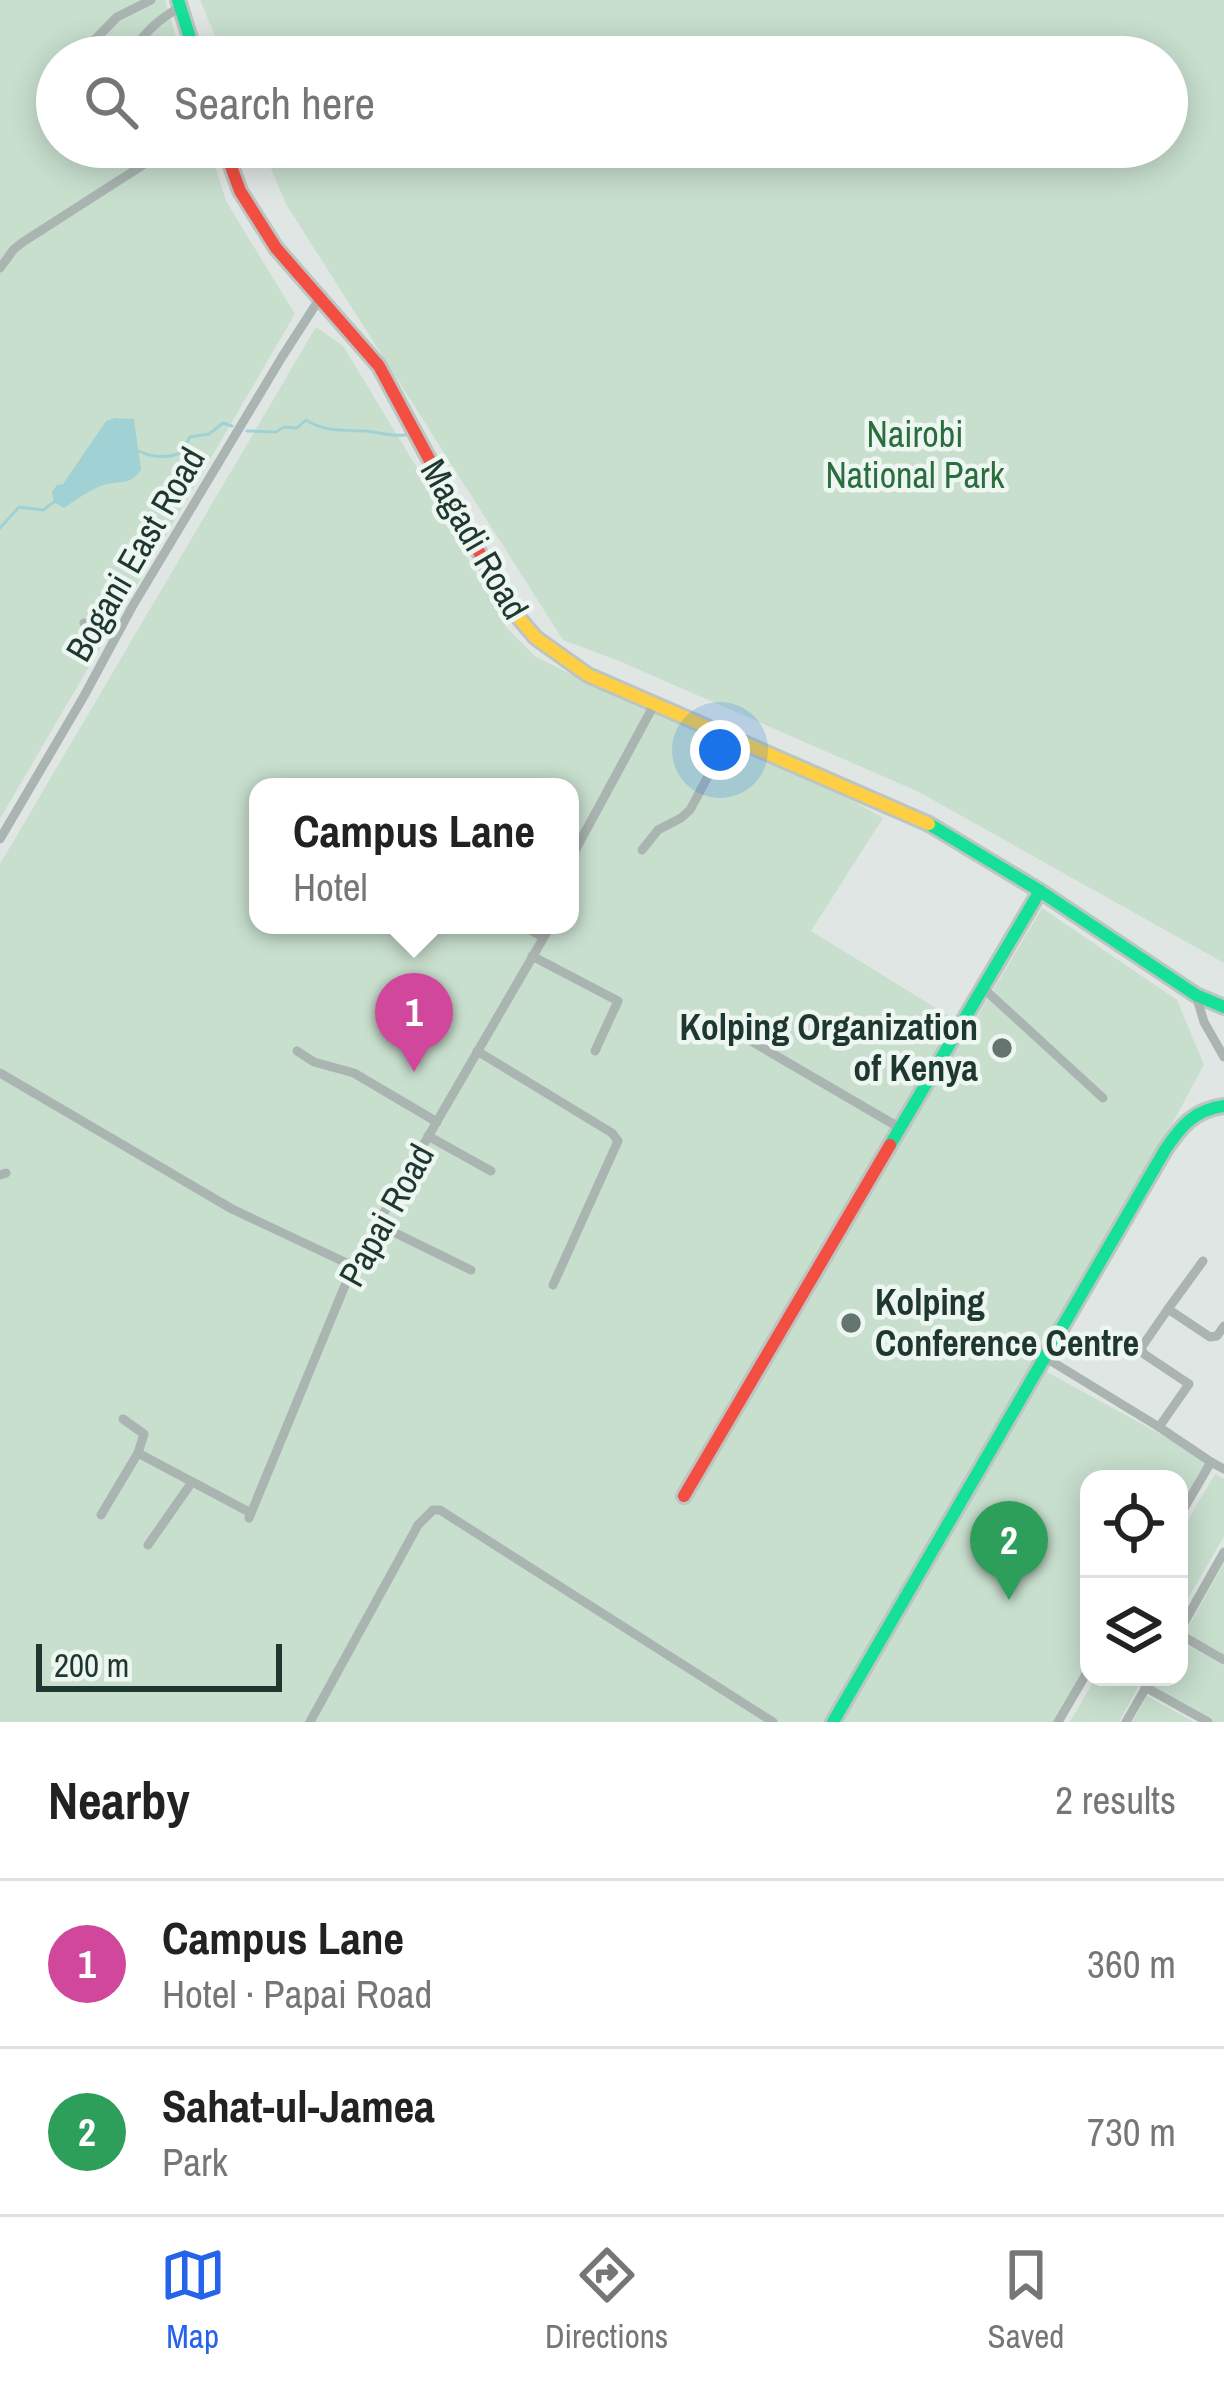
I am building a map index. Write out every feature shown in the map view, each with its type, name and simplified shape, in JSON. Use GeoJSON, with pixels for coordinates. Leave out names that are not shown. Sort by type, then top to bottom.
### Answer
{"type":"FeatureCollection","features":[{"type":"Feature","properties":{"kind":"main road"},"geometry":{"type":"LineString","coordinates":[[180,3],[190,36]]}},
{"type":"Feature","properties":{"kind":"main road","name":"Magadi Road"},"geometry":{"type":"LineString","coordinates":[[232,168],[259,224],[284,258],[379,366],[497,589],[541,644],[588,675],[919,818],[1040,891],[1196,995],[1224,1007]]}},
{"type":"Feature","properties":{"kind":"main road"},"geometry":{"type":"LineString","coordinates":[[684,1496],[1040,891]]}},
{"type":"Feature","properties":{"kind":"main road"},"geometry":{"type":"LineString","coordinates":[[832,1722],[1177,1132],[1202,1109],[1224,1106]]}},
{"type":"Feature","properties":{"kind":"street"},"geometry":{"type":"LineString","coordinates":[[99,36],[117,17],[151,0]]}},
{"type":"Feature","properties":{"kind":"street"},"geometry":{"type":"LineString","coordinates":[[143,36],[180,3]]}},
{"type":"Feature","properties":{"kind":"street"},"geometry":{"type":"LineString","coordinates":[[0,268],[23,242],[139,168]]}},
{"type":"Feature","properties":{"kind":"street","name":"Bogani East Road"},"geometry":{"type":"LineString","coordinates":[[0,839],[320,298]]}},
{"type":"Feature","properties":{"kind":"street"},"geometry":{"type":"LineString","coordinates":[[84,623],[119,631]]}},
{"type":"Feature","properties":{"kind":"street"},"geometry":{"type":"LineString","coordinates":[[579,844],[656,703]]}},
{"type":"Feature","properties":{"kind":"street"},"geometry":{"type":"LineString","coordinates":[[642,850],[658,830],[690,810],[729,737]]}},
{"type":"Feature","properties":{"kind":"street"},"geometry":{"type":"LineString","coordinates":[[538,934],[543,937]]}},
{"type":"Feature","properties":{"kind":"street","name":"Papai Road"},"geometry":{"type":"LineString","coordinates":[[192,1482],[250,1516],[353,1266],[545,934]]}},
{"type":"Feature","properties":{"kind":"street"},"geometry":{"type":"LineString","coordinates":[[532,956],[618,1001],[595,1052]]}},
{"type":"Feature","properties":{"kind":"street"},"geometry":{"type":"LineString","coordinates":[[983,988],[1103,1098]]}},
{"type":"Feature","properties":{"kind":"street"},"geometry":{"type":"LineString","coordinates":[[1196,995],[1204,1022],[1224,1057]]}},
{"type":"Feature","properties":{"kind":"street"},"geometry":{"type":"LineString","coordinates":[[727,1027],[900,1128]]}},
{"type":"Feature","properties":{"kind":"street"},"geometry":{"type":"LineString","coordinates":[[477,1051],[617,1138],[618,1146],[553,1285]]}},
{"type":"Feature","properties":{"kind":"street"},"geometry":{"type":"LineString","coordinates":[[297,1052],[354,1073],[436,1122]]}},
{"type":"Feature","properties":{"kind":"street"},"geometry":{"type":"LineString","coordinates":[[0,1073],[232,1209],[353,1266]]}},
{"type":"Feature","properties":{"kind":"street"},"geometry":{"type":"LineString","coordinates":[[428,1136],[491,1171]]}},
{"type":"Feature","properties":{"kind":"street"},"geometry":{"type":"LineString","coordinates":[[377,1224],[471,1270]]}},
{"type":"Feature","properties":{"kind":"street"},"geometry":{"type":"LineString","coordinates":[[1160,1427],[1189,1384],[1141,1350],[1203,1261]]}},
{"type":"Feature","properties":{"kind":"street"},"geometry":{"type":"LineString","coordinates":[[1168,1309],[1210,1337],[1224,1326]]}},
{"type":"Feature","properties":{"kind":"street"},"geometry":{"type":"LineString","coordinates":[[1046,1358],[1224,1469]]}},
{"type":"Feature","properties":{"kind":"street"},"geometry":{"type":"LineString","coordinates":[[100,1516],[144,1434],[123,1419]]}},
{"type":"Feature","properties":{"kind":"street"},"geometry":{"type":"LineString","coordinates":[[137,1453],[192,1482],[148,1545]]}},
{"type":"Feature","properties":{"kind":"street"},"geometry":{"type":"LineString","coordinates":[[1188,1502],[1211,1462]]}},
{"type":"Feature","properties":{"kind":"street"},"geometry":{"type":"LineString","coordinates":[[310,1722],[418,1525],[433,1510],[440,1510],[773,1722]]}},
{"type":"Feature","properties":{"kind":"street"},"geometry":{"type":"LineString","coordinates":[[1188,1617],[1224,1552]]}},
{"type":"Feature","properties":{"kind":"street"},"geometry":{"type":"LineString","coordinates":[[1188,1638],[1224,1660]]}},
{"type":"Feature","properties":{"kind":"street"},"geometry":{"type":"LineString","coordinates":[[1058,1722],[1080,1684]]}},
{"type":"Feature","properties":{"kind":"street"},"geometry":{"type":"LineString","coordinates":[[1126,1722],[1147,1686]]}},
{"type":"Feature","properties":{"kind":"street"},"geometry":{"type":"LineString","coordinates":[[1155,1686],[1208,1722]]}},
{"type":"Feature","properties":{"kind":"green space"},"geometry":{"type":"Polygon","coordinates":[[[0,0],[165,0],[176,36],[36,36],[36,168],[216,168],[226,201],[295,314],[0,819],[0,0]]]}},
{"type":"Feature","properties":{"kind":"green space","name":"Nairobi National Park"},"geometry":{"type":"Polygon","coordinates":[[[200,0],[1224,0],[1224,963],[919,792],[563,640],[286,204],[271,168],[1188,168],[1188,36],[215,36],[200,0]]]}},
{"type":"Feature","properties":{"kind":"green space"},"geometry":{"type":"Polygon","coordinates":[[[316,327],[343,346],[507,628],[536,657],[883,818],[811,931],[970,1029],[1042,908],[1177,1000],[1204,1065],[911,1603],[1047,1372],[1211,1462],[1188,1501],[1188,1470],[1080,1470],[1080,1680],[1055,1722],[0,1722],[0,864],[316,327]]]}},
{"type":"Feature","properties":{"kind":"green space"},"geometry":{"type":"Polygon","coordinates":[[[1215,1474],[1224,1479],[1224,1536],[1188,1598],[1188,1578],[1188,1520],[1215,1474]]]}},
{"type":"Feature","properties":{"kind":"green space"},"geometry":{"type":"Polygon","coordinates":[[[1224,1563],[1224,1655],[1188,1635],[1224,1563]]]}},
{"type":"Feature","properties":{"kind":"green space"},"geometry":{"type":"Polygon","coordinates":[[[1188,1645],[1224,1666],[1224,1722],[1212,1722],[1153,1688],[1188,1686],[1188,1645]]]}},
{"type":"Feature","properties":{"kind":"green space"},"geometry":{"type":"Polygon","coordinates":[[[1091,1686],[1138,1686],[1119,1722],[1070,1722],[1091,1686]]]}},
{"type":"Feature","properties":{"kind":"green space"},"geometry":{"type":"Polygon","coordinates":[[[1147,1696],[1194,1722],[1132,1722],[1147,1696]]]}},
{"type":"Feature","properties":{"kind":"water"},"geometry":{"type":"Polygon","coordinates":[[[134,419],[141,470],[131,479],[98,487],[64,508],[54,502],[52,492],[57,485],[63,484],[106,421],[134,419]]]}},
{"type":"Feature","properties":{"kind":"waterway"},"geometry":{"type":"LineString","coordinates":[[247,431],[276,432],[297,428],[306,420],[335,430],[406,435]]}},
{"type":"Feature","properties":{"kind":"waterway"},"geometry":{"type":"LineString","coordinates":[[138,451],[176,455],[190,437],[209,434],[223,423],[232,426]]}},
{"type":"Feature","properties":{"kind":"waterway"},"geometry":{"type":"LineString","coordinates":[[0,528],[19,507],[43,510],[54,502]]}},
{"type":"Feature","properties":{"kind":"traffic: fast"},"geometry":{"type":"LineString","coordinates":[[178,0],[189,36]]}},
{"type":"Feature","properties":{"kind":"traffic: fast"},"geometry":{"type":"LineString","coordinates":[[929,824],[1196,995],[1224,1007]]}},
{"type":"Feature","properties":{"kind":"traffic: fast"},"geometry":{"type":"LineString","coordinates":[[890,1145],[1040,891]]}},
{"type":"Feature","properties":{"kind":"traffic: fast"},"geometry":{"type":"LineString","coordinates":[[833,1722],[1165,1150],[1189,1120],[1224,1106]]}},
{"type":"Feature","properties":{"kind":"traffic: slow"},"geometry":{"type":"LineString","coordinates":[[507,604],[536,638],[588,675],[929,824]]}},
{"type":"Feature","properties":{"kind":"traffic: jam"},"geometry":{"type":"LineString","coordinates":[[232,168],[240,191],[276,248],[379,366],[507,604]]}},
{"type":"Feature","properties":{"kind":"traffic: jam"},"geometry":{"type":"LineString","coordinates":[[684,1496],[890,1145]]}},
{"type":"Feature","properties":{"kind":"place","name":"Kolping Organization of Kenya"},"geometry":{"type":"Point","coordinates":[1002,1048]}},
{"type":"Feature","properties":{"kind":"place","name":"Campus Lane"},"geometry":{"type":"Point","coordinates":[414,1072]}},
{"type":"Feature","properties":{"kind":"place","name":"Kolping Conference Centre"},"geometry":{"type":"Point","coordinates":[851,1323]}},
{"type":"Feature","properties":{"kind":"place","name":"Sahat-ul-Jamea"},"geometry":{"type":"Point","coordinates":[1009,1600]}}]}
